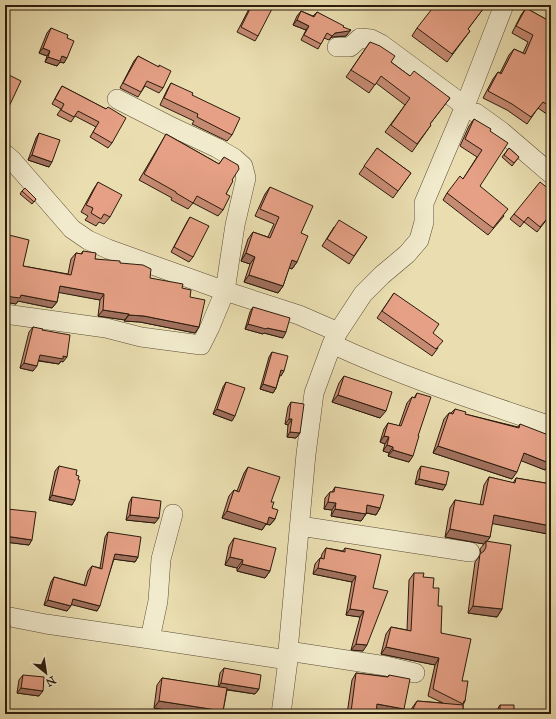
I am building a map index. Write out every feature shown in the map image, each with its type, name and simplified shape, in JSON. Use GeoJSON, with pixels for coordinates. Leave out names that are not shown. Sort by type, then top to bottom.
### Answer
{"type":"FeatureCollection","features":[{"type":"Feature","properties":{"kind":"street"},"geometry":{"type":"LineString","coordinates":[[281,714],[288,656],[306,454],[314,393],[335,338],[362,294],[407,254],[419,240],[424,222],[424,203],[471,110],[504,5]]}},
{"type":"Feature","properties":{"kind":"street"},"geometry":{"type":"LineString","coordinates":[[337,47],[350,47],[360,38],[371,39],[403,60],[501,131],[551,174]]}},
{"type":"Feature","properties":{"kind":"street"},"geometry":{"type":"LineString","coordinates":[[5,314],[106,328],[141,337],[201,345],[225,291],[235,225],[246,178],[243,166],[234,158],[217,148],[117,99]]}},
{"type":"Feature","properties":{"kind":"street"},"geometry":{"type":"LineString","coordinates":[[5,154],[12,160],[72,230],[88,240],[108,249],[225,291],[299,315],[381,366],[450,392],[551,426]]}},
{"type":"Feature","properties":{"kind":"street"},"geometry":{"type":"LineString","coordinates":[[150,638],[158,601],[161,559],[173,514]]}},
{"type":"Feature","properties":{"kind":"street"},"geometry":{"type":"LineString","coordinates":[[300,526],[470,552]]}},
{"type":"Feature","properties":{"kind":"street"},"geometry":{"type":"LineString","coordinates":[[5,616],[46,624],[150,638],[288,656],[386,666],[415,673]]}},
{"type":"Feature","properties":{"kind":"building"},"geometry":{"type":"Polygon","coordinates":[[[252,5],[269,5],[273,7],[258,36],[241,27],[252,5]]]}},
{"type":"Feature","properties":{"kind":"building"},"geometry":{"type":"Polygon","coordinates":[[[435,5],[486,5],[468,29],[470,31],[452,54],[417,28],[435,5]]]}},
{"type":"Feature","properties":{"kind":"building"},"geometry":{"type":"Polygon","coordinates":[[[526,8],[551,22],[551,107],[543,102],[531,117],[512,104],[488,91],[498,72],[501,74],[514,49],[525,54],[533,35],[516,26],[526,8]]]}},
{"type":"Feature","properties":{"kind":"building"},"geometry":{"type":"Polygon","coordinates":[[[301,11],[314,17],[317,12],[351,30],[335,33],[332,36],[327,33],[321,44],[304,35],[309,26],[297,20],[301,11]]]}},
{"type":"Feature","properties":{"kind":"building"},"geometry":{"type":"Polygon","coordinates":[[[51,28],[68,35],[67,38],[74,41],[67,58],[62,56],[60,61],[48,57],[50,51],[43,48],[51,28]]]}},
{"type":"Feature","properties":{"kind":"building"},"geometry":{"type":"Polygon","coordinates":[[[370,42],[380,46],[395,56],[391,62],[410,76],[414,71],[450,98],[417,144],[391,125],[410,98],[381,76],[375,85],[351,70],[370,42]]]}},
{"type":"Feature","properties":{"kind":"building"},"geometry":{"type":"Polygon","coordinates":[[[138,56],[159,67],[159,65],[171,71],[163,88],[147,81],[141,92],[123,83],[138,56]]]}},
{"type":"Feature","properties":{"kind":"building"},"geometry":{"type":"Polygon","coordinates":[[[5,73],[21,81],[5,115],[5,73]]]}},
{"type":"Feature","properties":{"kind":"building"},"geometry":{"type":"Polygon","coordinates":[[[171,83],[193,93],[192,95],[240,118],[232,135],[197,117],[198,114],[164,98],[171,83]]]}},
{"type":"Feature","properties":{"kind":"building"},"geometry":{"type":"Polygon","coordinates":[[[62,86],[106,109],[108,107],[126,118],[112,143],[93,132],[99,122],[78,111],[74,117],[61,110],[64,104],[55,99],[62,86]]]}},
{"type":"Feature","properties":{"kind":"building"},"geometry":{"type":"Polygon","coordinates":[[[474,119],[491,129],[490,131],[508,143],[480,186],[508,209],[493,228],[447,193],[460,176],[463,179],[482,150],[465,139],[474,119]]]}},
{"type":"Feature","properties":{"kind":"building"},"geometry":{"type":"Polygon","coordinates":[[[39,133],[60,140],[52,162],[32,155],[39,133]]]}},
{"type":"Feature","properties":{"kind":"building"},"geometry":{"type":"Polygon","coordinates":[[[166,134],[219,164],[224,157],[238,165],[239,169],[226,194],[230,196],[223,210],[197,196],[193,203],[144,174],[166,134]]]}},
{"type":"Feature","properties":{"kind":"building"},"geometry":{"type":"Polygon","coordinates":[[[377,148],[411,173],[398,191],[364,166],[377,148]]]}},
{"type":"Feature","properties":{"kind":"building"},"geometry":{"type":"Polygon","coordinates":[[[509,148],[519,157],[514,163],[504,155],[509,148]]]}},
{"type":"Feature","properties":{"kind":"building"},"geometry":{"type":"Polygon","coordinates":[[[98,182],[122,195],[110,217],[104,214],[101,219],[91,213],[93,208],[86,205],[98,182]]]}},
{"type":"Feature","properties":{"kind":"building"},"geometry":{"type":"Polygon","coordinates":[[[540,182],[550,190],[546,195],[551,199],[551,214],[540,227],[528,217],[524,222],[514,214],[540,182]]]}},
{"type":"Feature","properties":{"kind":"building"},"geometry":{"type":"Polygon","coordinates":[[[270,187],[313,206],[301,233],[308,236],[297,262],[292,260],[283,286],[249,275],[255,257],[246,253],[253,232],[270,238],[279,217],[260,209],[270,187]]]}},
{"type":"Feature","properties":{"kind":"building"},"geometry":{"type":"Polygon","coordinates":[[[25,188],[36,199],[34,202],[22,191],[25,188]]]}},
{"type":"Feature","properties":{"kind":"building"},"geometry":{"type":"Polygon","coordinates":[[[190,217],[209,226],[193,257],[174,247],[190,217]]]}},
{"type":"Feature","properties":{"kind":"building"},"geometry":{"type":"Polygon","coordinates":[[[339,220],[367,237],[354,256],[327,239],[339,220]]]}},
{"type":"Feature","properties":{"kind":"building"},"geometry":{"type":"Polygon","coordinates":[[[5,234],[29,240],[23,266],[71,275],[76,253],[82,254],[83,251],[96,253],[95,259],[143,265],[151,269],[150,278],[183,284],[182,288],[191,290],[190,297],[205,300],[199,327],[144,316],[103,310],[104,294],[60,286],[57,302],[21,295],[20,298],[5,295],[5,234]]]}},
{"type":"Feature","properties":{"kind":"building"},"geometry":{"type":"Polygon","coordinates":[[[394,293],[439,324],[433,333],[443,341],[436,349],[382,311],[394,293]]]}},
{"type":"Feature","properties":{"kind":"building"},"geometry":{"type":"Polygon","coordinates":[[[253,307],[290,318],[286,332],[248,324],[253,307]]]}},
{"type":"Feature","properties":{"kind":"building"},"geometry":{"type":"Polygon","coordinates":[[[33,327],[70,335],[67,357],[63,356],[63,359],[40,355],[37,366],[24,363],[33,327]]]}},
{"type":"Feature","properties":{"kind":"building"},"geometry":{"type":"Polygon","coordinates":[[[272,352],[288,356],[284,371],[281,370],[276,388],[263,384],[272,352]]]}},
{"type":"Feature","properties":{"kind":"building"},"geometry":{"type":"Polygon","coordinates":[[[344,376],[392,392],[386,411],[338,395],[344,376]]]}},
{"type":"Feature","properties":{"kind":"building"},"geometry":{"type":"Polygon","coordinates":[[[226,382],[245,388],[235,416],[217,409],[226,382]]]}},
{"type":"Feature","properties":{"kind":"building"},"geometry":{"type":"Polygon","coordinates":[[[417,393],[431,397],[413,456],[393,450],[393,447],[387,445],[389,437],[384,436],[388,423],[401,426],[412,397],[415,398],[417,393]]]}},
{"type":"Feature","properties":{"kind":"building"},"geometry":{"type":"Polygon","coordinates":[[[291,402],[304,404],[300,433],[290,432],[292,419],[289,419],[291,402]]]}},
{"type":"Feature","properties":{"kind":"building"},"geometry":{"type":"Polygon","coordinates":[[[455,409],[466,412],[465,414],[519,428],[520,424],[551,436],[551,459],[549,463],[524,453],[517,472],[438,446],[449,413],[453,414],[455,409]]]}},
{"type":"Feature","properties":{"kind":"building"},"geometry":{"type":"Polygon","coordinates":[[[59,466],[77,470],[76,475],[79,476],[78,480],[80,480],[75,500],[52,495],[59,466]]]}},
{"type":"Feature","properties":{"kind":"building"},"geometry":{"type":"Polygon","coordinates":[[[421,466],[449,472],[446,485],[419,479],[421,466]]]}},
{"type":"Feature","properties":{"kind":"building"},"geometry":{"type":"Polygon","coordinates":[[[248,467],[280,477],[271,502],[274,502],[272,508],[278,510],[275,519],[269,517],[267,524],[227,511],[234,490],[239,492],[248,467]]]}},
{"type":"Feature","properties":{"kind":"building"},"geometry":{"type":"Polygon","coordinates":[[[489,477],[515,483],[516,478],[551,484],[551,526],[494,515],[490,537],[450,529],[455,500],[483,505],[489,477]]]}},
{"type":"Feature","properties":{"kind":"building"},"geometry":{"type":"Polygon","coordinates":[[[335,487],[384,495],[380,508],[367,505],[366,514],[335,509],[336,503],[328,502],[330,492],[334,492],[335,487]]]}},
{"type":"Feature","properties":{"kind":"building"},"geometry":{"type":"Polygon","coordinates":[[[132,497],[161,501],[159,518],[130,515],[132,497]]]}},
{"type":"Feature","properties":{"kind":"building"},"geometry":{"type":"Polygon","coordinates":[[[7,509],[36,512],[32,540],[5,536],[7,509]]]}},
{"type":"Feature","properties":{"kind":"building"},"geometry":{"type":"Polygon","coordinates":[[[108,532],[141,537],[138,557],[115,554],[100,606],[73,599],[71,606],[48,600],[54,577],[86,586],[92,566],[102,569],[108,532]]]}},
{"type":"Feature","properties":{"kind":"building"},"geometry":{"type":"Polygon","coordinates":[[[234,538],[276,548],[270,571],[242,564],[243,560],[230,557],[234,538]]]}},
{"type":"Feature","properties":{"kind":"building"},"geometry":{"type":"Polygon","coordinates":[[[486,541],[511,545],[502,609],[473,606],[480,554],[486,547],[486,541]]]}},
{"type":"Feature","properties":{"kind":"building"},"geometry":{"type":"Polygon","coordinates":[[[326,548],[345,552],[345,548],[381,555],[373,588],[388,591],[367,645],[356,644],[364,611],[350,609],[356,576],[318,568],[320,558],[324,559],[326,548]]]}},
{"type":"Feature","properties":{"kind":"building"},"geometry":{"type":"Polygon","coordinates":[[[414,573],[424,573],[423,577],[434,578],[433,588],[439,588],[438,606],[442,606],[441,633],[471,639],[462,681],[468,681],[465,701],[463,704],[433,689],[439,658],[386,647],[391,627],[411,631],[414,573]]]}},
{"type":"Feature","properties":{"kind":"building"},"geometry":{"type":"Polygon","coordinates":[[[5,624],[10,625],[8,633],[5,632],[5,624]]]}},
{"type":"Feature","properties":{"kind":"building"},"geometry":{"type":"Polygon","coordinates":[[[224,668],[261,675],[259,689],[221,683],[224,668]]]}},
{"type":"Feature","properties":{"kind":"building"},"geometry":{"type":"Polygon","coordinates":[[[356,673],[388,677],[389,675],[410,679],[404,709],[377,704],[376,714],[351,712],[356,673]]]}},
{"type":"Feature","properties":{"kind":"building"},"geometry":{"type":"Polygon","coordinates":[[[23,675],[44,677],[43,691],[21,688],[23,675]]]}},
{"type":"Feature","properties":{"kind":"building"},"geometry":{"type":"Polygon","coordinates":[[[162,678],[227,688],[223,711],[159,701],[162,678]]]}},
{"type":"Feature","properties":{"kind":"building"},"geometry":{"type":"Polygon","coordinates":[[[417,701],[463,705],[463,714],[420,714],[421,711],[413,709],[417,701]]]}},
{"type":"Feature","properties":{"kind":"building"},"geometry":{"type":"Polygon","coordinates":[[[500,705],[514,705],[514,714],[500,714],[500,705]]]}},
{"type":"Feature","properties":{"kind":"building"},"geometry":{"type":"Polygon","coordinates":[[[307,711],[326,714],[307,714],[307,711]]]}}]}
